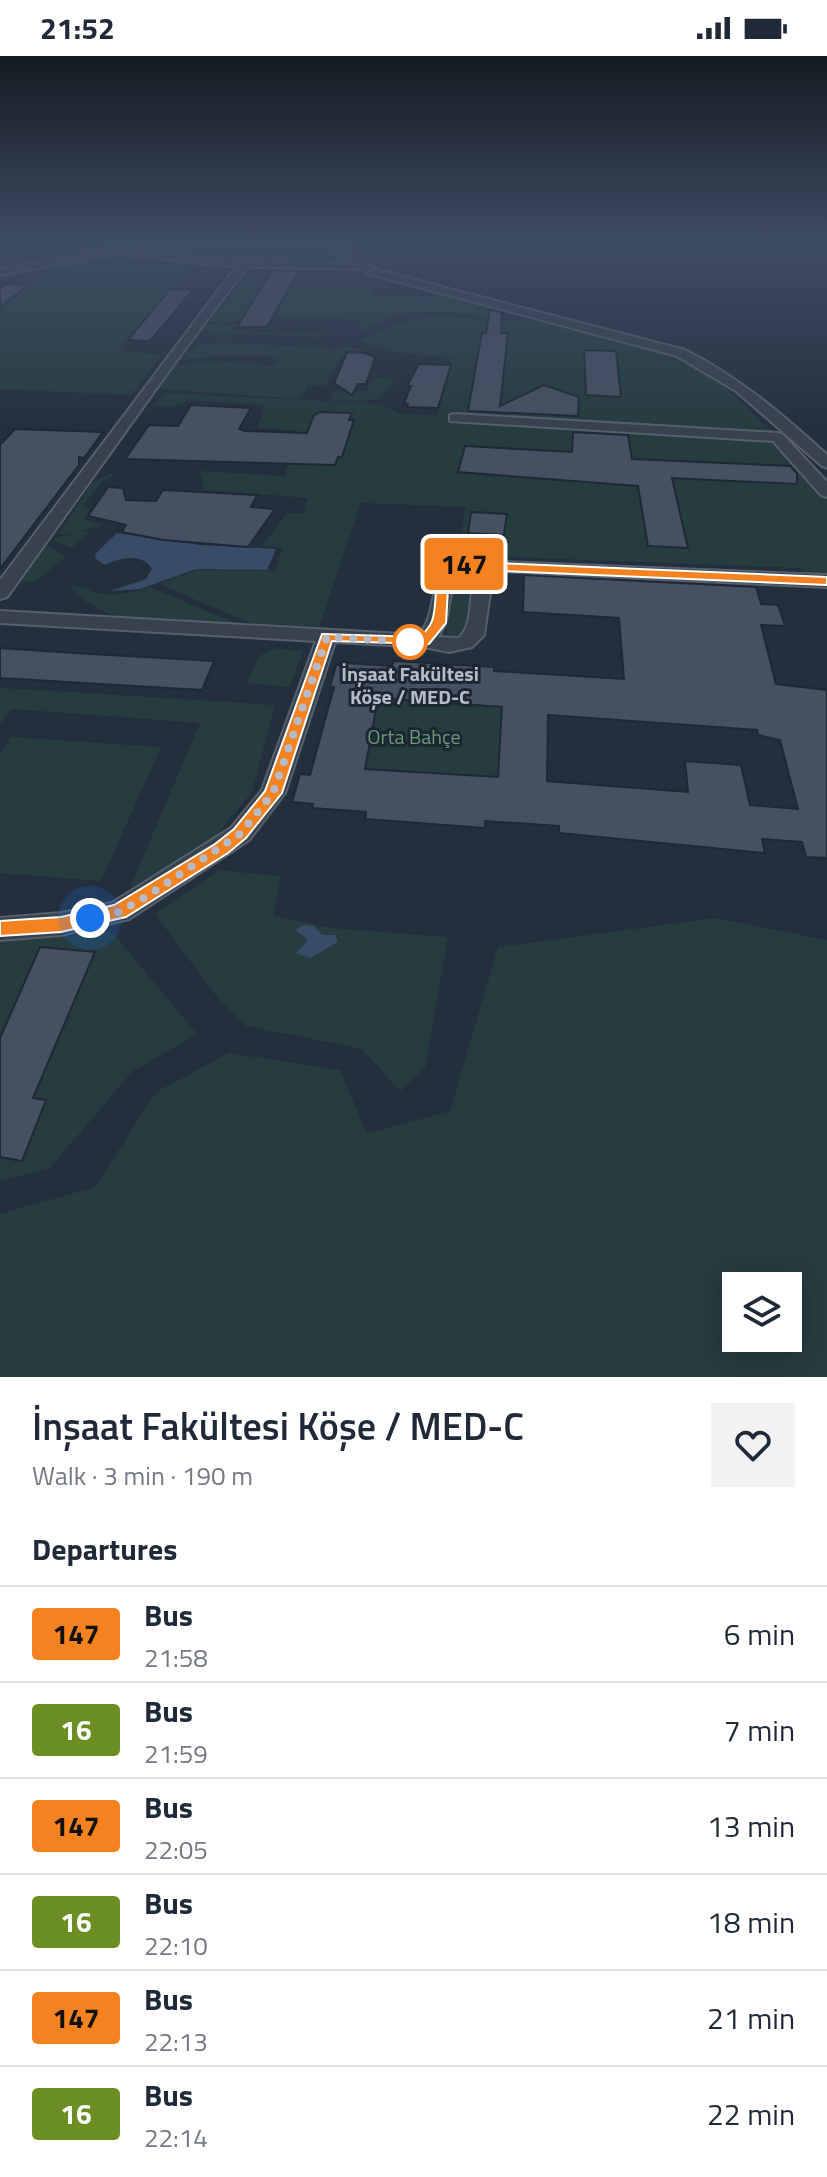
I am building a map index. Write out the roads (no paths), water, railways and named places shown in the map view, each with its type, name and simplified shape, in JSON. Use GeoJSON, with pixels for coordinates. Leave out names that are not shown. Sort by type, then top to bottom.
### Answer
{"type":"FeatureCollection","features":[{"type":"Feature","properties":{"kind":"street"},"geometry":{"type":"LineString","coordinates":[[0,593],[212,306]]}},
{"type":"Feature","properties":{"kind":"street"},"geometry":{"type":"LineString","coordinates":[[497,306],[681,353],[713,369],[762,405],[827,463]]}},
{"type":"Feature","properties":{"kind":"street"},"geometry":{"type":"LineString","coordinates":[[455,418],[777,437],[827,492]]}},
{"type":"Feature","properties":{"kind":"street"},"geometry":{"type":"LineString","coordinates":[[424,641],[439,623],[441,589],[452,565],[827,581]]}},
{"type":"Feature","properties":{"kind":"street"},"geometry":{"type":"LineString","coordinates":[[0,617],[424,641],[446,647],[467,641],[476,632],[481,582],[492,565]]}},
{"type":"Feature","properties":{"kind":"street"},"geometry":{"type":"LineString","coordinates":[[0,929],[61,924],[119,912],[240,834],[273,793],[327,637]]}},
{"type":"Feature","properties":{"kind":"water"},"geometry":{"type":"Polygon","coordinates":[[[117,533],[200,545],[276,549],[267,570],[196,569],[140,589],[110,591],[146,579],[152,569],[143,560],[124,559],[105,565],[96,559],[95,554],[117,533]]]}},
{"type":"Feature","properties":{"kind":"water"},"geometry":{"type":"Polygon","coordinates":[[[304,925],[314,926],[322,935],[335,935],[338,942],[310,958],[296,953],[308,940],[295,930],[304,925]]]}},
{"type":"Feature","properties":{"kind":"place","name":"İnşaat Fakültesi Köşe / MED-C"},"geometry":{"type":"Point","coordinates":[410,642]}},
{"type":"Feature","properties":{"kind":"park label","name":"Orta Bahçe"},"geometry":{"type":"Point","coordinates":[414,737]}}]}
